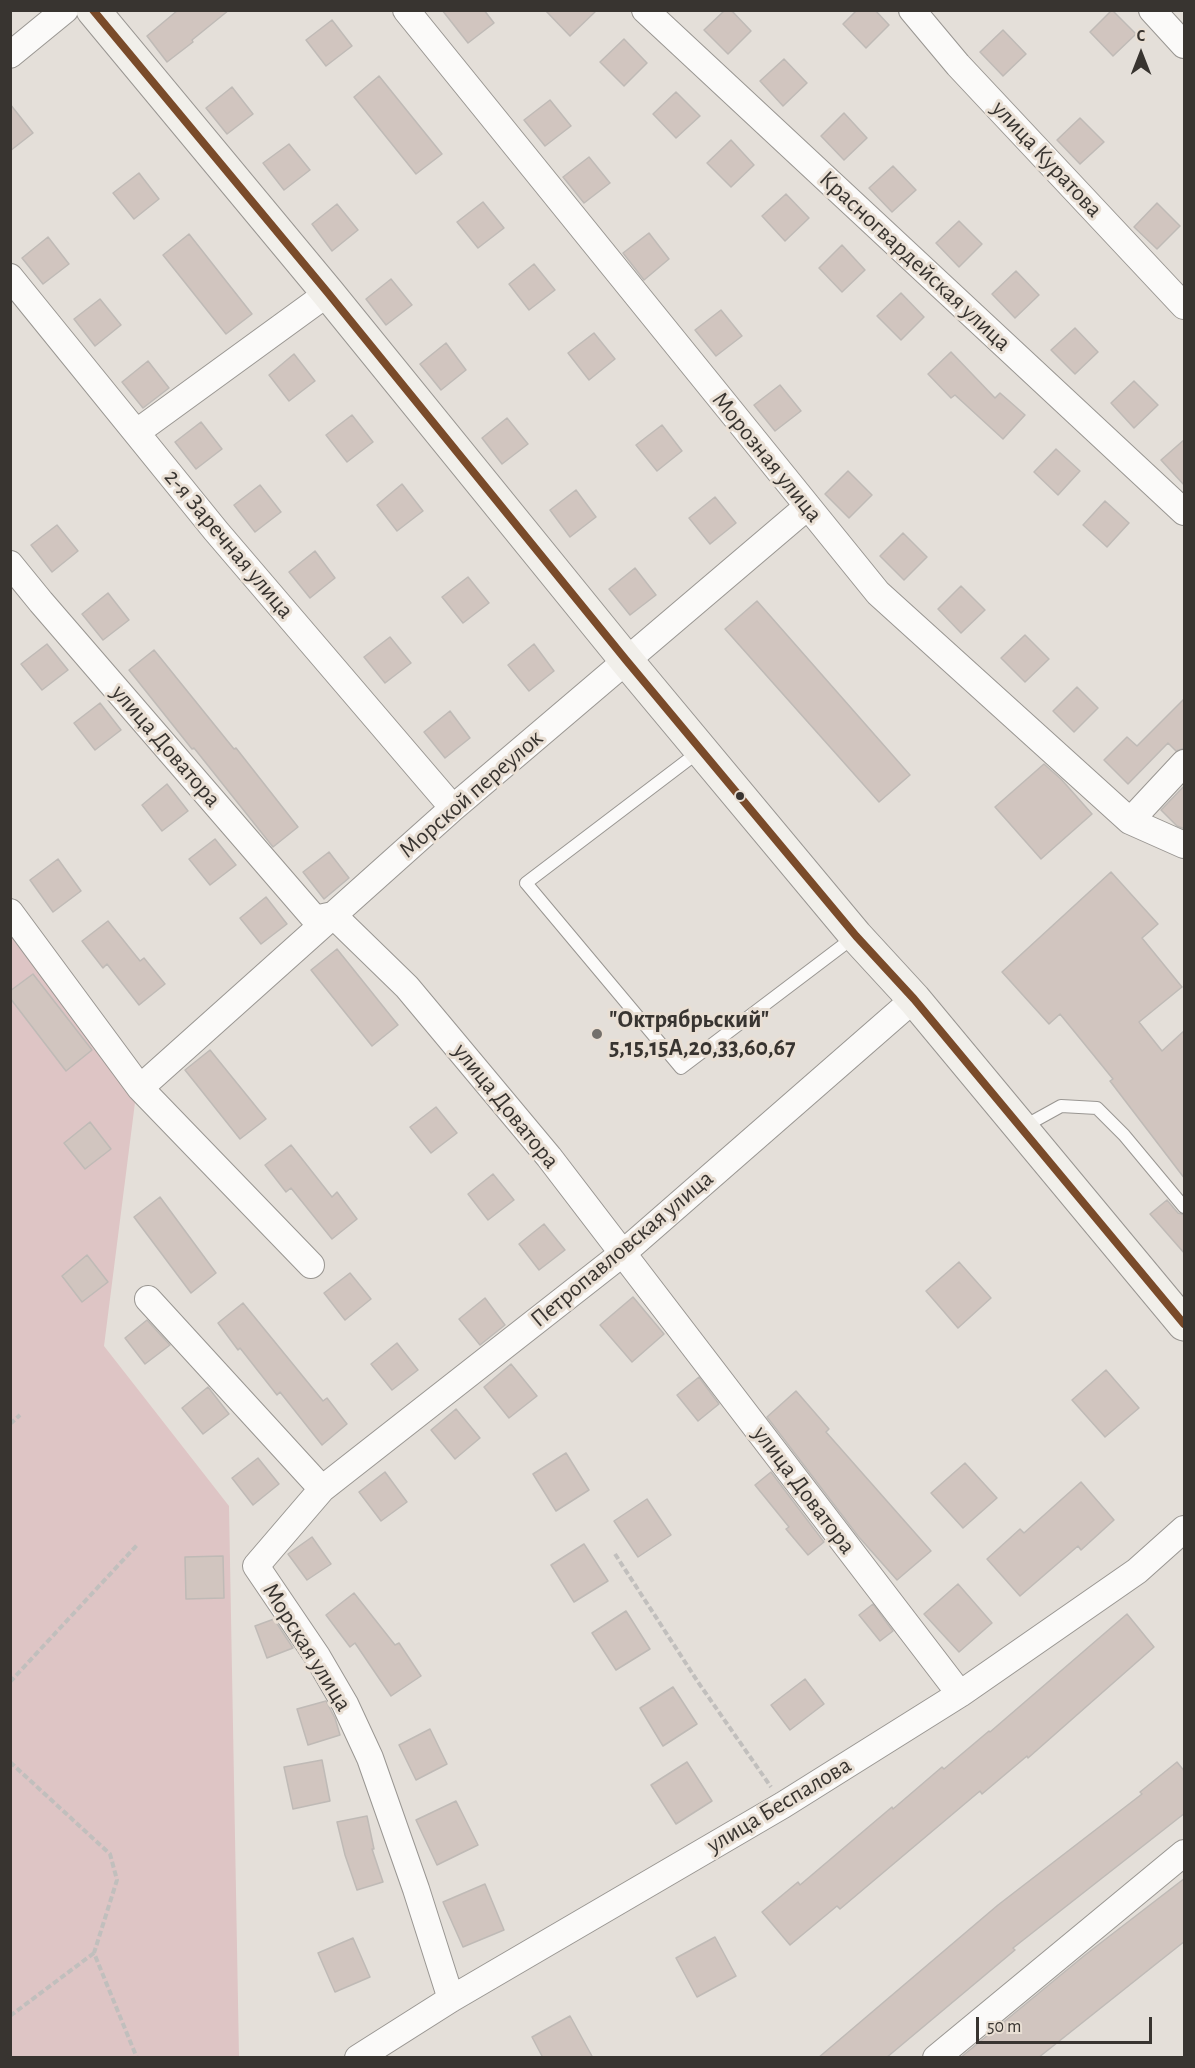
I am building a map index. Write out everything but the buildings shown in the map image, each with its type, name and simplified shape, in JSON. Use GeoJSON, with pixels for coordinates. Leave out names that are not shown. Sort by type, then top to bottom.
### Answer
{"type":"FeatureCollection","features":[{"type":"Feature","properties":{"kind":"main road"},"geometry":{"type":"LineString","coordinates":[[93,10],[328,293],[626,660],[856,936],[914,999],[1185,1324]]}},
{"type":"Feature","properties":{"kind":"street"},"geometry":{"type":"LineString","coordinates":[[10,55],[65,10]]}},
{"type":"Feature","properties":{"kind":"street","name":"Морозная улица"},"geometry":{"type":"LineString","coordinates":[[406,10],[878,593],[1130,821],[1185,845]]}},
{"type":"Feature","properties":{"kind":"street","name":"Красногвардейская улица"},"geometry":{"type":"LineString","coordinates":[[645,10],[1185,512]]}},
{"type":"Feature","properties":{"kind":"street","name":"улица Куратова"},"geometry":{"type":"LineString","coordinates":[[912,10],[958,65],[1185,306]]}},
{"type":"Feature","properties":{"kind":"street"},"geometry":{"type":"LineString","coordinates":[[1152,10],[1185,45]]}},
{"type":"Feature","properties":{"kind":"street","name":"2-я Заречная улица"},"geometry":{"type":"LineString","coordinates":[[10,277],[216,531],[453,808]]}},
{"type":"Feature","properties":{"kind":"street"},"geometry":{"type":"LineString","coordinates":[[137,432],[328,293]]}},
{"type":"Feature","properties":{"kind":"street","name":"Морской переулок"},"geometry":{"type":"LineString","coordinates":[[140,1088],[453,808],[807,507]]}},
{"type":"Feature","properties":{"kind":"street","name":"улица Доватора"},"geometry":{"type":"LineString","coordinates":[[10,564],[315,918],[333,915],[407,987],[534,1139],[960,1694]]}},
{"type":"Feature","properties":{"kind":"street"},"geometry":{"type":"LineString","coordinates":[[1130,821],[1185,763]]}},
{"type":"Feature","properties":{"kind":"street"},"geometry":{"type":"LineString","coordinates":[[10,912],[140,1088],[311,1265]]}},
{"type":"Feature","properties":{"kind":"street","name":"Петропавловская улица"},"geometry":{"type":"LineString","coordinates":[[322,1488],[623,1253],[914,999]]}},
{"type":"Feature","properties":{"kind":"street"},"geometry":{"type":"LineString","coordinates":[[148,1299],[322,1488]]}},
{"type":"Feature","properties":{"kind":"street","name":"Морская улица"},"geometry":{"type":"LineString","coordinates":[[322,1488],[256,1566],[317,1656],[345,1704],[370,1758],[416,1889],[451,1999]]}},
{"type":"Feature","properties":{"kind":"street","name":"улица Беспалова"},"geometry":{"type":"LineString","coordinates":[[358,2058],[451,1999],[783,1805],[960,1694],[1137,1571],[1185,1529]]}},
{"type":"Feature","properties":{"kind":"street"},"geometry":{"type":"LineString","coordinates":[[936,2058],[1185,1853]]}},
{"type":"Feature","properties":{"kind":"lane"},"geometry":{"type":"LineString","coordinates":[[702,749],[526,883],[681,1068],[856,936]]}},
{"type":"Feature","properties":{"kind":"lane"},"geometry":{"type":"LineString","coordinates":[[1021,1129],[1061,1106],[1097,1108],[1124,1135],[1185,1207]]}},
{"type":"Feature","properties":{"kind":"path"},"geometry":{"type":"LineString","coordinates":[[10,1424],[20,1415]]}},
{"type":"Feature","properties":{"kind":"path"},"geometry":{"type":"LineString","coordinates":[[10,1682],[138,1544]]}},
{"type":"Feature","properties":{"kind":"path"},"geometry":{"type":"LineString","coordinates":[[615,1554],[685,1662],[783,1805]]}},
{"type":"Feature","properties":{"kind":"path"},"geometry":{"type":"LineString","coordinates":[[10,1762],[110,1854],[117,1880],[94,1953],[10,2016]]}},
{"type":"Feature","properties":{"kind":"path"},"geometry":{"type":"LineString","coordinates":[[94,1953],[137,2058]]}},
{"type":"Feature","properties":{"kind":"shaded area"},"geometry":{"type":"Polygon","coordinates":[[[10,909],[138,1079],[104,1346],[229,1506],[239,2057],[11,2057],[10,909]]]}},
{"type":"Feature","properties":{"kind":"transit line"},"geometry":{"type":"LineString","coordinates":[[93,10],[328,293],[626,660],[856,936],[914,999],[1184,1324]]}},
{"type":"Feature","properties":{"kind":"place","name":"\"Октрябрьский\" 5,15,15А,20,33,60,67"},"geometry":{"type":"Point","coordinates":[597,1034]}}]}
